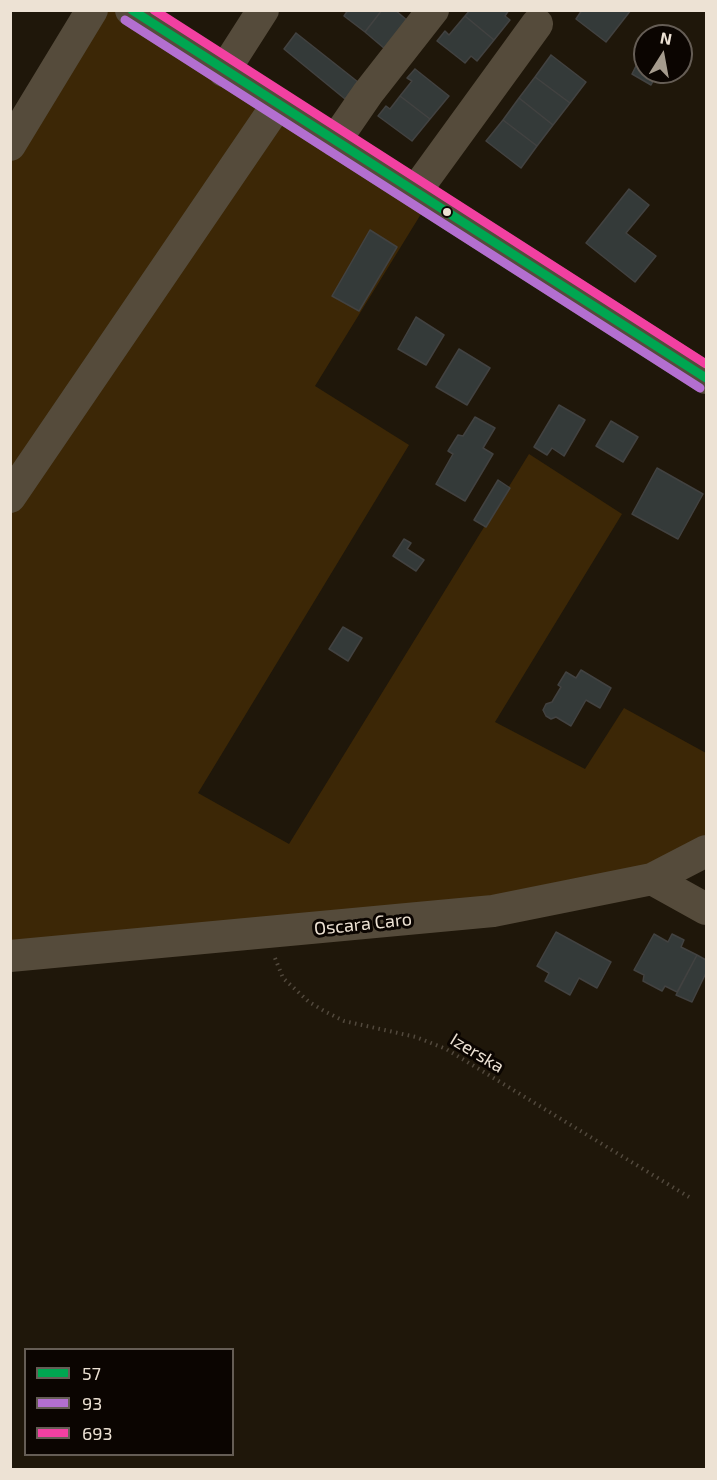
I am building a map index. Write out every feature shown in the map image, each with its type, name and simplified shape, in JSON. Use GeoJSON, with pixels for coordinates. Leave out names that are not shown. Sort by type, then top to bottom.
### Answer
{"type":"FeatureCollection","features":[{"type":"Feature","properties":{"kind":"street"},"geometry":{"type":"LineString","coordinates":[[10,145],[92,10]]}},
{"type":"Feature","properties":{"kind":"street"},"geometry":{"type":"LineString","coordinates":[[131,10],[706,378]]}},
{"type":"Feature","properties":{"kind":"street"},"geometry":{"type":"LineString","coordinates":[[224,71],[263,10]]}},
{"type":"Feature","properties":{"kind":"street"},"geometry":{"type":"LineString","coordinates":[[335,141],[368,93],[433,10]]}},
{"type":"Feature","properties":{"kind":"street"},"geometry":{"type":"LineString","coordinates":[[415,192],[537,24]]}},
{"type":"Feature","properties":{"kind":"street"},"geometry":{"type":"LineString","coordinates":[[10,497],[277,105]]}},
{"type":"Feature","properties":{"kind":"street","name":"Oscara Caro"},"geometry":{"type":"LineString","coordinates":[[10,956],[224,934],[274,933],[493,911],[652,879],[706,851]]}},
{"type":"Feature","properties":{"kind":"street"},"geometry":{"type":"LineString","coordinates":[[652,879],[706,909]]}},
{"type":"Feature","properties":{"kind":"path","name":"Izerska"},"geometry":{"type":"LineString","coordinates":[[274,933],[277,968],[283,978],[309,1002],[344,1021],[417,1037],[446,1049],[689,1197]]}},
{"type":"Feature","properties":{"kind":"shaded area"},"geometry":{"type":"Polygon","coordinates":[[[92,11],[131,11],[429,201],[315,386],[409,445],[198,793],[289,844],[529,454],[622,514],[495,722],[585,769],[624,708],[706,753],[706,837],[648,866],[551,888],[11,956],[10,145],[92,11]]]}},
{"type":"Feature","properties":{"kind":"building"},"geometry":{"type":"Polygon","coordinates":[[[348,10],[382,10],[365,32],[344,16],[348,10]]]}},
{"type":"Feature","properties":{"kind":"building"},"geometry":{"type":"Polygon","coordinates":[[[382,10],[395,10],[408,21],[385,49],[365,32],[382,10]]]}},
{"type":"Feature","properties":{"kind":"building"},"geometry":{"type":"Polygon","coordinates":[[[470,10],[509,10],[505,16],[510,20],[494,40],[465,16],[470,10]]]}},
{"type":"Feature","properties":{"kind":"building"},"geometry":{"type":"Polygon","coordinates":[[[582,10],[631,10],[606,42],[576,19],[582,10]]]}},
{"type":"Feature","properties":{"kind":"building"},"geometry":{"type":"Polygon","coordinates":[[[465,16],[494,40],[477,61],[471,56],[465,63],[437,41],[445,31],[449,35],[465,16]]]}},
{"type":"Feature","properties":{"kind":"building"},"geometry":{"type":"Polygon","coordinates":[[[296,33],[358,82],[345,99],[284,49],[296,33]]]}},
{"type":"Feature","properties":{"kind":"building"},"geometry":{"type":"Polygon","coordinates":[[[551,55],[586,82],[570,103],[535,77],[551,55]]]}},
{"type":"Feature","properties":{"kind":"building"},"geometry":{"type":"Polygon","coordinates":[[[415,69],[449,96],[430,119],[400,96],[412,81],[407,78],[415,69]]]}},
{"type":"Feature","properties":{"kind":"building"},"geometry":{"type":"Polygon","coordinates":[[[535,77],[570,103],[553,125],[519,98],[535,77]]]}},
{"type":"Feature","properties":{"kind":"building"},"geometry":{"type":"Polygon","coordinates":[[[400,96],[430,119],[412,141],[378,116],[386,106],[390,109],[400,96]]]}},
{"type":"Feature","properties":{"kind":"building"},"geometry":{"type":"Polygon","coordinates":[[[519,98],[553,125],[537,146],[503,120],[519,98]]]}},
{"type":"Feature","properties":{"kind":"building"},"geometry":{"type":"Polygon","coordinates":[[[503,120],[537,146],[521,168],[486,141],[503,120]]]}},
{"type":"Feature","properties":{"kind":"building"},"geometry":{"type":"Polygon","coordinates":[[[629,189],[649,205],[626,233],[656,256],[635,282],[586,243],[629,189]]]}},
{"type":"Feature","properties":{"kind":"building"},"geometry":{"type":"Polygon","coordinates":[[[370,230],[397,247],[359,311],[332,296],[370,230]]]}},
{"type":"Feature","properties":{"kind":"building"},"geometry":{"type":"Polygon","coordinates":[[[416,317],[444,335],[426,365],[398,349],[416,317]]]}},
{"type":"Feature","properties":{"kind":"building"},"geometry":{"type":"Polygon","coordinates":[[[459,349],[490,368],[467,405],[436,387],[459,349]]]}},
{"type":"Feature","properties":{"kind":"building"},"geometry":{"type":"Polygon","coordinates":[[[559,405],[585,420],[564,456],[552,448],[547,455],[534,447],[559,405]]]}},
{"type":"Feature","properties":{"kind":"building"},"geometry":{"type":"Polygon","coordinates":[[[475,417],[495,428],[483,448],[493,454],[465,501],[436,484],[453,454],[448,451],[458,435],[463,436],[475,417]]]}},
{"type":"Feature","properties":{"kind":"building"},"geometry":{"type":"Polygon","coordinates":[[[611,421],[638,437],[623,462],[596,446],[611,421]]]}},
{"type":"Feature","properties":{"kind":"building"},"geometry":{"type":"Polygon","coordinates":[[[657,468],[703,494],[678,539],[632,514],[657,468]]]}},
{"type":"Feature","properties":{"kind":"building"},"geometry":{"type":"Polygon","coordinates":[[[498,480],[510,488],[486,527],[474,520],[498,480]]]}},
{"type":"Feature","properties":{"kind":"building"},"geometry":{"type":"Polygon","coordinates":[[[404,539],[411,543],[407,549],[424,560],[416,571],[393,556],[404,539]]]}},
{"type":"Feature","properties":{"kind":"building"},"geometry":{"type":"Polygon","coordinates":[[[343,627],[362,638],[348,661],[329,649],[343,627]]]}},
{"type":"Feature","properties":{"kind":"building"},"geometry":{"type":"Polygon","coordinates":[[[581,670],[611,688],[600,708],[586,700],[571,726],[556,717],[551,719],[546,716],[543,710],[546,704],[552,702],[561,687],[558,685],[566,672],[576,678],[581,670]]]}},
{"type":"Feature","properties":{"kind":"building"},"geometry":{"type":"Polygon","coordinates":[[[556,932],[611,962],[597,988],[579,978],[570,995],[545,981],[549,973],[537,966],[556,932]]]}},
{"type":"Feature","properties":{"kind":"building"},"geometry":{"type":"Polygon","coordinates":[[[654,934],[668,942],[672,934],[684,940],[681,947],[697,955],[677,992],[665,986],[662,991],[643,981],[644,975],[634,970],[654,934]]]}},
{"type":"Feature","properties":{"kind":"building"},"geometry":{"type":"Polygon","coordinates":[[[697,955],[706,960],[706,973],[692,1002],[676,995],[697,955]]]}},
{"type":"Feature","properties":{"kind":"transit line","name":"57"},"geometry":{"type":"LineString","coordinates":[[132,10],[706,378]]}},
{"type":"Feature","properties":{"kind":"transit line","name":"693"},"geometry":{"type":"LineString","coordinates":[[154,10],[706,364]]}},
{"type":"Feature","properties":{"kind":"transit line","name":"93"},"geometry":{"type":"LineString","coordinates":[[125,20],[700,388]]}}]}
